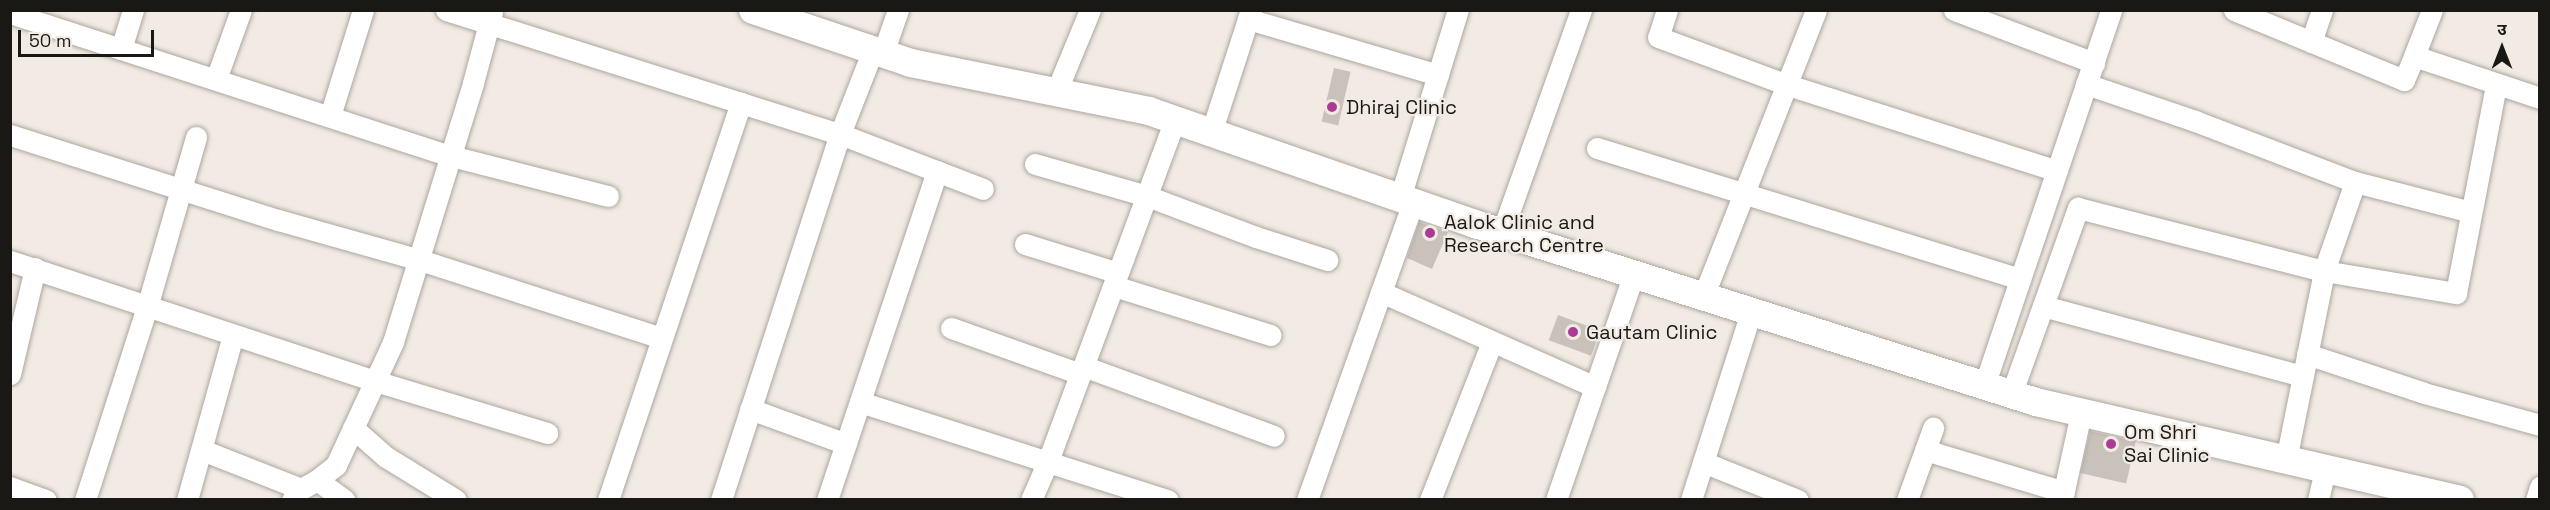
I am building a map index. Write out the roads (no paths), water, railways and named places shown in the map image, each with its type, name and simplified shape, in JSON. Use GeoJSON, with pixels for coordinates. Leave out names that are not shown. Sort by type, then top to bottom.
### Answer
{"type":"FeatureCollection","features":[{"type":"Feature","properties":{"kind":"street"},"geometry":{"type":"LineString","coordinates":[[122,49],[133,10]]}},
{"type":"Feature","properties":{"kind":"street"},"geometry":{"type":"LineString","coordinates":[[216,80],[241,10]]}},
{"type":"Feature","properties":{"kind":"street"},"geometry":{"type":"LineString","coordinates":[[330,116],[363,10]]}},
{"type":"Feature","properties":{"kind":"street"},"geometry":{"type":"LineString","coordinates":[[446,10],[490,17],[741,103],[840,134],[983,189]]}},
{"type":"Feature","properties":{"kind":"street"},"geometry":{"type":"LineString","coordinates":[[753,10],[911,63],[1149,111],[1502,232],[2012,395],[2080,413],[2460,500]]}},
{"type":"Feature","properties":{"kind":"street"},"geometry":{"type":"LineString","coordinates":[[721,500],[840,134],[898,10]]}},
{"type":"Feature","properties":{"kind":"street"},"geometry":{"type":"LineString","coordinates":[[1056,92],[1090,10]]}},
{"type":"Feature","properties":{"kind":"street"},"geometry":{"type":"LineString","coordinates":[[1306,500],[1381,292],[1438,75],[1458,10]]}},
{"type":"Feature","properties":{"kind":"street"},"geometry":{"type":"LineString","coordinates":[[1502,232],[1581,10]]}},
{"type":"Feature","properties":{"kind":"street"},"geometry":{"type":"LineString","coordinates":[[1667,10],[1659,37],[1788,85],[2057,171]]}},
{"type":"Feature","properties":{"kind":"street"},"geometry":{"type":"LineString","coordinates":[[1704,297],[1742,193],[1788,85],[1816,10]]}},
{"type":"Feature","properties":{"kind":"street"},"geometry":{"type":"LineString","coordinates":[[1954,10],[2094,63]]}},
{"type":"Feature","properties":{"kind":"street"},"geometry":{"type":"LineString","coordinates":[[1983,386],[2112,10]]}},
{"type":"Feature","properties":{"kind":"street"},"geometry":{"type":"LineString","coordinates":[[2234,10],[2404,80],[2432,10]]}},
{"type":"Feature","properties":{"kind":"street"},"geometry":{"type":"LineString","coordinates":[[2311,42],[2322,10]]}},
{"type":"Feature","properties":{"kind":"street"},"geometry":{"type":"LineString","coordinates":[[22,14],[122,49],[451,156],[608,196]]}},
{"type":"Feature","properties":{"kind":"street"},"geometry":{"type":"LineString","coordinates":[[1211,133],[1249,15],[1438,75]]}},
{"type":"Feature","properties":{"kind":"street"},"geometry":{"type":"LineString","coordinates":[[304,490],[336,465],[393,342],[451,156],[490,17]]}},
{"type":"Feature","properties":{"kind":"street"},"geometry":{"type":"LineString","coordinates":[[2414,56],[2540,98]]}},
{"type":"Feature","properties":{"kind":"street"},"geometry":{"type":"LineString","coordinates":[[2086,84],[2195,121],[2355,182],[2471,212]]}},
{"type":"Feature","properties":{"kind":"street"},"geometry":{"type":"LineString","coordinates":[[2012,395],[2078,208],[2324,271],[2456,293],[2496,85]]}},
{"type":"Feature","properties":{"kind":"street"},"geometry":{"type":"LineString","coordinates":[[608,500],[741,103]]}},
{"type":"Feature","properties":{"kind":"street"},"geometry":{"type":"LineString","coordinates":[[1031,500],[1048,461],[1175,120]]}},
{"type":"Feature","properties":{"kind":"street"},"geometry":{"type":"LineString","coordinates":[[10,135],[180,189],[417,259],[662,338]]}},
{"type":"Feature","properties":{"kind":"street"},"geometry":{"type":"LineString","coordinates":[[85,500],[147,307],[196,137]]}},
{"type":"Feature","properties":{"kind":"street"},"geometry":{"type":"LineString","coordinates":[[1598,148],[2020,279]]}},
{"type":"Feature","properties":{"kind":"street"},"geometry":{"type":"LineString","coordinates":[[1035,164],[1147,196],[1256,237],[1327,260]]}},
{"type":"Feature","properties":{"kind":"street"},"geometry":{"type":"LineString","coordinates":[[827,500],[937,171]]}},
{"type":"Feature","properties":{"kind":"street"},"geometry":{"type":"LineString","coordinates":[[2286,460],[2324,271],[2355,182]]}},
{"type":"Feature","properties":{"kind":"street"},"geometry":{"type":"LineString","coordinates":[[1025,244],[1270,335]]}},
{"type":"Feature","properties":{"kind":"street"},"geometry":{"type":"LineString","coordinates":[[10,261],[375,381],[547,433]]}},
{"type":"Feature","properties":{"kind":"street"},"geometry":{"type":"LineString","coordinates":[[10,374],[36,268]]}},
{"type":"Feature","properties":{"kind":"street"},"geometry":{"type":"LineString","coordinates":[[1556,500],[1634,274]]}},
{"type":"Feature","properties":{"kind":"street"},"geometry":{"type":"LineString","coordinates":[[1381,292],[1595,387]]}},
{"type":"Feature","properties":{"kind":"street"},"geometry":{"type":"LineString","coordinates":[[2043,306],[2303,376]]}},
{"type":"Feature","properties":{"kind":"street"},"geometry":{"type":"LineString","coordinates":[[1691,500],[1751,312]]}},
{"type":"Feature","properties":{"kind":"street"},"geometry":{"type":"LineString","coordinates":[[951,328],[1274,436]]}},
{"type":"Feature","properties":{"kind":"street"},"geometry":{"type":"LineString","coordinates":[[187,500],[233,335]]}},
{"type":"Feature","properties":{"kind":"street"},"geometry":{"type":"LineString","coordinates":[[1430,500],[1492,342]]}},
{"type":"Feature","properties":{"kind":"street"},"geometry":{"type":"LineString","coordinates":[[2307,354],[2424,393],[2540,425]]}},
{"type":"Feature","properties":{"kind":"street"},"geometry":{"type":"LineString","coordinates":[[860,402],[1168,500]]}},
{"type":"Feature","properties":{"kind":"street"},"geometry":{"type":"LineString","coordinates":[[750,409],[846,444]]}},
{"type":"Feature","properties":{"kind":"street"},"geometry":{"type":"LineString","coordinates":[[1925,450],[2063,496],[2080,413]]}},
{"type":"Feature","properties":{"kind":"street"},"geometry":{"type":"LineString","coordinates":[[353,428],[386,457],[456,500]]}},
{"type":"Feature","properties":{"kind":"street"},"geometry":{"type":"LineString","coordinates":[[1907,500],[1933,428]]}},
{"type":"Feature","properties":{"kind":"street"},"geometry":{"type":"LineString","coordinates":[[202,450],[304,490],[345,500]]}},
{"type":"Feature","properties":{"kind":"street"},"geometry":{"type":"LineString","coordinates":[[1703,462],[1798,500]]}},
{"type":"Feature","properties":{"kind":"street"},"geometry":{"type":"LineString","coordinates":[[2318,500],[2325,469]]}},
{"type":"Feature","properties":{"kind":"street"},"geometry":{"type":"LineString","coordinates":[[10,487],[46,500]]}},
{"type":"Feature","properties":{"kind":"street"},"geometry":{"type":"LineString","coordinates":[[2536,500],[2540,487]]}},
{"type":"Feature","properties":{"kind":"place","name":"Dhiraj Clinic"},"geometry":{"type":"Point","coordinates":[1332,107]}},
{"type":"Feature","properties":{"kind":"place","name":"Aalok Clinic and Research Centre"},"geometry":{"type":"Point","coordinates":[1430,233]}},
{"type":"Feature","properties":{"kind":"place","name":"Gautam Clinic"},"geometry":{"type":"Point","coordinates":[1573,332]}},
{"type":"Feature","properties":{"kind":"place","name":"Om Shri Sai Clinic"},"geometry":{"type":"Point","coordinates":[2111,444]}}]}
